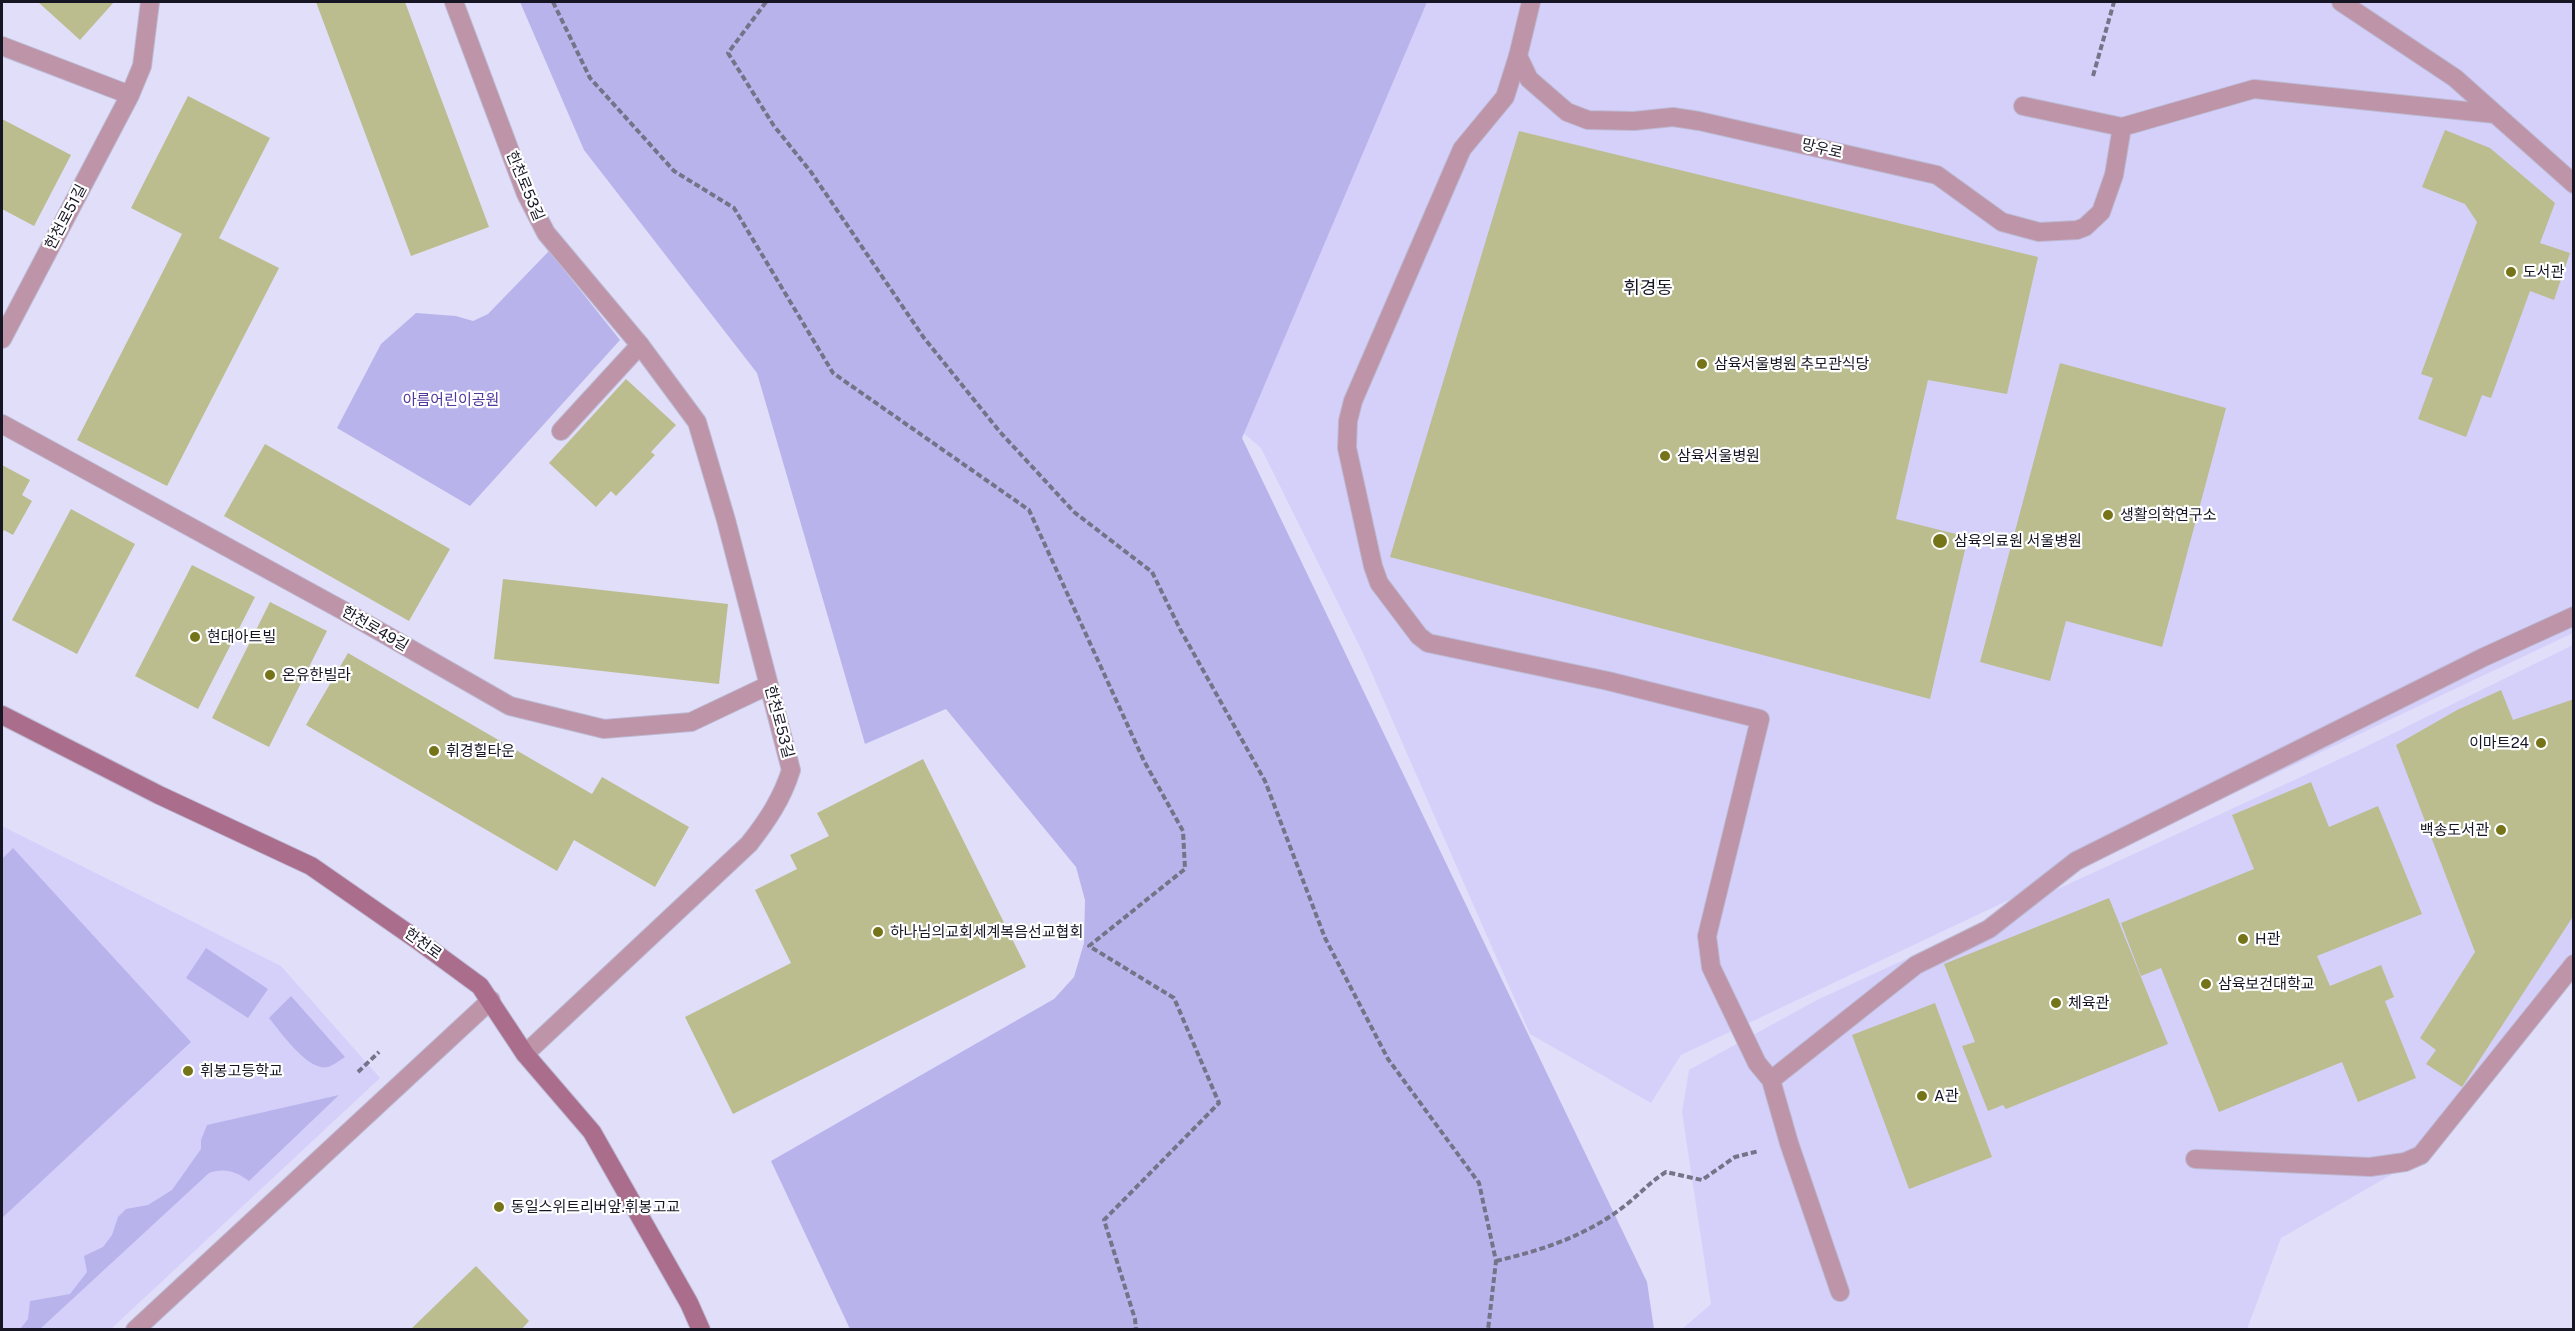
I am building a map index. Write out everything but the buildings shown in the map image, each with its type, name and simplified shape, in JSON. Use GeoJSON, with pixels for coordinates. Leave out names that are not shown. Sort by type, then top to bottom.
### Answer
{"type":"FeatureCollection","features":[{"type":"Feature","properties":{"kind":"main road","name":"한천로"},"geometry":{"type":"LineString","coordinates":[[2,715],[159,795],[311,866],[480,986],[525,1054],[592,1132],[689,1303],[700,1329]]}},
{"type":"Feature","properties":{"kind":"street","name":"한천로51길"},"geometry":{"type":"LineString","coordinates":[[2,339],[130,95],[142,66],[150,2]]}},
{"type":"Feature","properties":{"kind":"street","name":"한천로53길"},"geometry":{"type":"LineString","coordinates":[[454,2],[526,194],[546,233],[640,345],[698,422],[791,770],[785,792],[772,815],[749,844],[525,1054]]}},
{"type":"Feature","properties":{"kind":"street"},"geometry":{"type":"LineString","coordinates":[[1531,2],[1505,97],[1462,148],[1353,401],[1348,421],[1347,448],[1373,566],[1379,583],[1419,636],[1428,643],[1608,681],[1760,719],[1707,936],[1707,954],[1711,968],[1757,1064],[1771,1080],[1789,1143],[1840,1292]]}},
{"type":"Feature","properties":{"kind":"street"},"geometry":{"type":"LineString","coordinates":[[2341,2],[2455,78],[2574,184]]}},
{"type":"Feature","properties":{"kind":"street"},"geometry":{"type":"LineString","coordinates":[[2,46],[130,95]]}},
{"type":"Feature","properties":{"kind":"street","name":"망우로"},"geometry":{"type":"LineString","coordinates":[[1518,56],[1529,79],[1549,98],[1567,112],[1588,120],[1634,121],[1673,117],[1699,121],[1937,175],[2002,222],[2039,232],[2077,230],[2085,227],[2100,212],[2114,175],[2122,127]]}},
{"type":"Feature","properties":{"kind":"street"},"geometry":{"type":"LineString","coordinates":[[2023,106],[2122,127],[2254,89],[2495,114]]}},
{"type":"Feature","properties":{"kind":"street"},"geometry":{"type":"LineString","coordinates":[[561,431],[640,345]]}},
{"type":"Feature","properties":{"kind":"street","name":"한천로49길"},"geometry":{"type":"LineString","coordinates":[[2,424],[344,611],[510,706],[603,729],[626,728],[691,722],[769,685]]}},
{"type":"Feature","properties":{"kind":"street"},"geometry":{"type":"LineString","coordinates":[[1771,1080],[1916,965],[1989,929],[2076,861],[2484,657],[2574,616]]}},
{"type":"Feature","properties":{"kind":"street"},"geometry":{"type":"LineString","coordinates":[[2195,1159],[2370,1167],[2405,1162],[2421,1155],[2574,964]]}},
{"type":"Feature","properties":{"kind":"street"},"geometry":{"type":"LineString","coordinates":[[135,1329],[490,1000]]}},
{"type":"Feature","properties":{"kind":"path"},"geometry":{"type":"LineString","coordinates":[[553,2],[590,78],[674,171],[734,208],[833,373],[1029,510],[1143,761],[1183,831],[1185,870],[1089,946],[1174,998],[1219,1103],[1104,1220],[1135,1319],[1136,1329]]}},
{"type":"Feature","properties":{"kind":"path"},"geometry":{"type":"LineString","coordinates":[[766,2],[728,53],[774,126],[811,172],[924,338],[1000,432],[1074,512],[1152,572],[1180,629],[1265,781],[1325,938],[1388,1059],[1479,1183],[1496,1261],[1488,1329]]}},
{"type":"Feature","properties":{"kind":"path"},"geometry":{"type":"LineString","coordinates":[[2092,75],[2114,2]]}},
{"type":"Feature","properties":{"kind":"path"},"geometry":{"type":"LineString","coordinates":[[358,1072],[379,1052]]}},
{"type":"Feature","properties":{"kind":"path"},"geometry":{"type":"LineString","coordinates":[[1496,1261],[1538,1251],[1591,1228],[1627,1204],[1649,1182],[1666,1172],[1702,1180],[1735,1157],[1789,1143]]}},
{"type":"Feature","properties":{"kind":"shaded area","name":"삼육의료원 서울병원"},"geometry":{"type":"Polygon","coordinates":[[[956,2],[2573,2],[2573,633],[1681,1055],[1651,1103],[1530,1034],[1363,653],[1261,448],[921,158],[956,2]]]}},
{"type":"Feature","properties":{"kind":"shaded area","name":"삼육보건대학교"},"geometry":{"type":"Polygon","coordinates":[[[2573,645],[2573,968],[2410,1164],[2281,1238],[2247,1329],[1681,1330],[1711,1304],[1682,1112],[1689,1070],[1817,1000],[2355,752],[2573,645]]]}},
{"type":"Feature","properties":{"kind":"shaded area","name":"휘봉고등학교"},"geometry":{"type":"Polygon","coordinates":[[[2,826],[281,966],[380,1078],[111,1329],[2,1329],[2,826]]]}},
{"type":"Feature","properties":{"kind":"green space"},"geometry":{"type":"Polygon","coordinates":[[[520,2],[1427,2],[1242,438],[1647,1282],[1654,1329],[850,1329],[771,1161],[1054,999],[1074,977],[1084,943],[1085,900],[1076,867],[946,709],[865,744],[757,373],[584,150],[520,2]]]}},
{"type":"Feature","properties":{"kind":"green space","name":"아름어린이공원"},"geometry":{"type":"Polygon","coordinates":[[[549,251],[620,340],[470,506],[337,428],[381,344],[416,313],[456,316],[473,321],[488,314],[549,251]]]}},
{"type":"Feature","properties":{"kind":"green space"},"geometry":{"type":"Polygon","coordinates":[[[13,848],[191,1042],[2,1218],[2,859],[13,848]]]}},
{"type":"Feature","properties":{"kind":"green space"},"geometry":{"type":"Polygon","coordinates":[[[206,948],[268,989],[248,1018],[186,978],[206,948]]]}},
{"type":"Feature","properties":{"kind":"green space"},"geometry":{"type":"Polygon","coordinates":[[[291,996],[345,1057],[328,1067],[320,1067],[303,1057],[287,1041],[269,1018],[291,996]]]}},
{"type":"Feature","properties":{"kind":"green space"},"geometry":{"type":"Polygon","coordinates":[[[339,1095],[249,1181],[230,1171],[209,1173],[40,1329],[20,1329],[28,1319],[30,1301],[70,1294],[87,1272],[84,1256],[103,1247],[112,1235],[118,1217],[126,1209],[148,1205],[172,1190],[201,1149],[201,1140],[207,1125],[339,1095]]]}},
{"type":"Feature","properties":{"kind":"place","name":"도서관"},"geometry":{"type":"Point","coordinates":[2511,272]}},
{"type":"Feature","properties":{"kind":"place","name":"삼육서울병원 추모관식당"},"geometry":{"type":"Point","coordinates":[1702,364]}},
{"type":"Feature","properties":{"kind":"place","name":"삼육서울병원"},"geometry":{"type":"Point","coordinates":[1665,456]}},
{"type":"Feature","properties":{"kind":"place","name":"생활의학연구소"},"geometry":{"type":"Point","coordinates":[2108,515]}},
{"type":"Feature","properties":{"kind":"place","name":"삼육의료원 서울병원"},"geometry":{"type":"Point","coordinates":[1940,541]}},
{"type":"Feature","properties":{"kind":"place","name":"현대아트빌"},"geometry":{"type":"Point","coordinates":[195,637]}},
{"type":"Feature","properties":{"kind":"place","name":"온유한빌라"},"geometry":{"type":"Point","coordinates":[270,675]}},
{"type":"Feature","properties":{"kind":"place","name":"이마트24"},"geometry":{"type":"Point","coordinates":[2541,743]}},
{"type":"Feature","properties":{"kind":"place","name":"휘경힐타운"},"geometry":{"type":"Point","coordinates":[434,751]}},
{"type":"Feature","properties":{"kind":"place","name":"백송도서관"},"geometry":{"type":"Point","coordinates":[2501,830]}},
{"type":"Feature","properties":{"kind":"place","name":"하나님의교회세계복음선교협회"},"geometry":{"type":"Point","coordinates":[878,932]}},
{"type":"Feature","properties":{"kind":"place","name":"H관"},"geometry":{"type":"Point","coordinates":[2243,939]}},
{"type":"Feature","properties":{"kind":"place","name":"삼육보건대학교"},"geometry":{"type":"Point","coordinates":[2206,984]}},
{"type":"Feature","properties":{"kind":"place","name":"체육관"},"geometry":{"type":"Point","coordinates":[2056,1003]}},
{"type":"Feature","properties":{"kind":"place","name":"휘봉고등학교"},"geometry":{"type":"Point","coordinates":[188,1071]}},
{"type":"Feature","properties":{"kind":"place","name":"A관"},"geometry":{"type":"Point","coordinates":[1922,1096]}},
{"type":"Feature","properties":{"kind":"place","name":"동일스위트리버앞.휘봉고교"},"geometry":{"type":"Point","coordinates":[499,1207]}},
{"type":"Feature","properties":{"kind":"district","name":"휘경동"},"geometry":{"type":"Point","coordinates":[1648,288]}}]}
